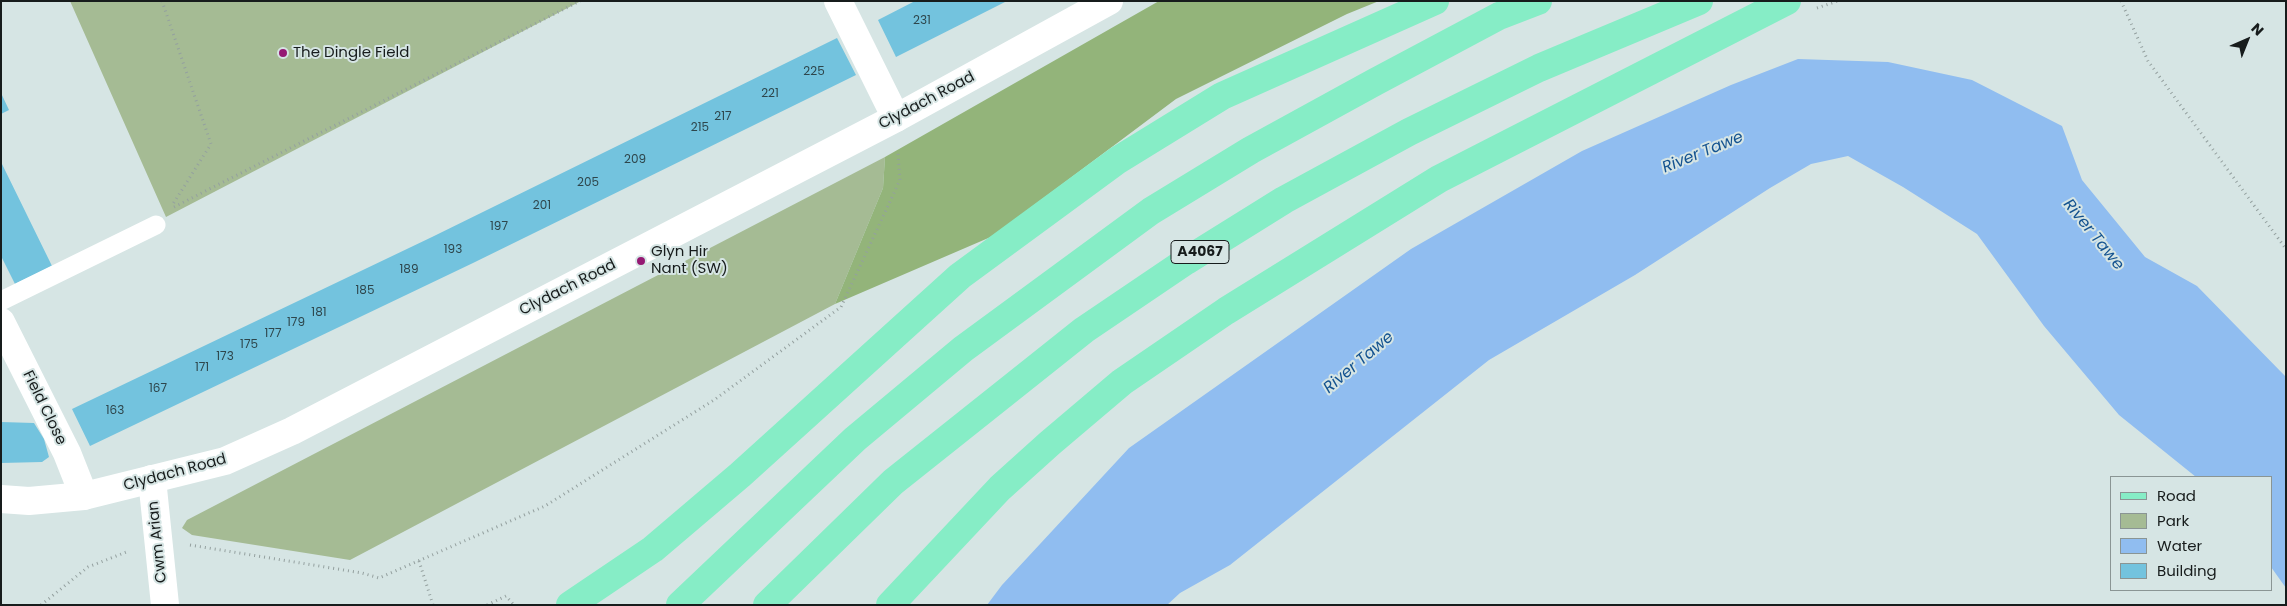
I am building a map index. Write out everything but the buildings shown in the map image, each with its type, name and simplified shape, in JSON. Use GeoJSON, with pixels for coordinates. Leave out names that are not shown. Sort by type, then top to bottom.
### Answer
{"type":"FeatureCollection","features":[{"type":"Feature","properties":{"kind":"main road"},"geometry":{"type":"LineString","coordinates":[[838,1],[896,118]]}},
{"type":"Feature","properties":{"kind":"main road","name":"Clydach Road"},"geometry":{"type":"LineString","coordinates":[[1,499],[29,501],[84,496],[225,461],[292,431],[896,118],[1109,1]]}},
{"type":"Feature","properties":{"kind":"main road"},"geometry":{"type":"LineString","coordinates":[[570,605],[653,549],[740,476],[960,276],[1118,160],[1222,96],[1435,1]]}},
{"type":"Feature","properties":{"kind":"main road"},"geometry":{"type":"LineString","coordinates":[[680,605],[855,439],[905,397],[963,349],[1150,212],[1251,150],[1375,82],[1499,16],[1538,1]]}},
{"type":"Feature","properties":{"kind":"main road","name":"A4067"},"geometry":{"type":"LineString","coordinates":[[768,605],[893,482],[1084,330],[1186,261],[1284,200],[1409,132],[1540,68],[1699,1]]}},
{"type":"Feature","properties":{"kind":"main road"},"geometry":{"type":"LineString","coordinates":[[890,605],[1000,488],[1050,443],[1122,382],[1226,311],[1440,179],[1787,1]]}},
{"type":"Feature","properties":{"kind":"main road","name":"Field Close"},"geometry":{"type":"LineString","coordinates":[[1,322],[67,453],[84,496]]}},
{"type":"Feature","properties":{"kind":"main road","name":"Cwm Arian"},"geometry":{"type":"LineString","coordinates":[[152,479],[165,605]]}},
{"type":"Feature","properties":{"kind":"lane"},"geometry":{"type":"LineString","coordinates":[[1,301],[156,225]]}},
{"type":"Feature","properties":{"kind":"path"},"geometry":{"type":"LineString","coordinates":[[162,1],[211,144],[170,209],[580,1]]}},
{"type":"Feature","properties":{"kind":"path"},"geometry":{"type":"LineString","coordinates":[[2121,1],[2148,61],[2286,249]]}},
{"type":"Feature","properties":{"kind":"path"},"geometry":{"type":"LineString","coordinates":[[41,605],[88,567],[158,540],[362,573],[379,578],[545,506],[714,400],[841,307],[900,180],[896,118]]}},
{"type":"Feature","properties":{"kind":"path"},"geometry":{"type":"LineString","coordinates":[[418,561],[433,605]]}},
{"type":"Feature","properties":{"kind":"path"},"geometry":{"type":"LineString","coordinates":[[487,605],[506,596],[514,605]]}},
{"type":"Feature","properties":{"kind":"green space"},"geometry":{"type":"Polygon","coordinates":[[[70,1],[581,1],[166,217],[70,1]]]}},
{"type":"Feature","properties":{"kind":"green space"},"geometry":{"type":"Polygon","coordinates":[[[1159,1],[1379,1],[1347,14],[1176,99],[993,236],[835,304],[883,188],[885,157],[1159,1]]]}},
{"type":"Feature","properties":{"kind":"green space"},"geometry":{"type":"Polygon","coordinates":[[[885,157],[883,188],[835,304],[350,560],[192,535],[182,528],[187,520],[885,157]]]}},
{"type":"Feature","properties":{"kind":"water","name":"River Tawe"},"geometry":{"type":"Polygon","coordinates":[[[1798,59],[1888,62],[1972,80],[2062,126],[2082,180],[2145,257],[2197,286],[2286,377],[2286,588],[2272,568],[2272,476],[2195,476],[2119,415],[2044,326],[1977,234],[1903,187],[1848,156],[1811,164],[1770,188],[1635,275],[1489,360],[1230,565],[1180,593],[1167,605],[987,605],[1002,585],[1129,448],[1411,249],[1582,151],[1731,85],[1798,59]]]}},
{"type":"Feature","properties":{"kind":"place","name":"The Dingle Field"},"geometry":{"type":"Point","coordinates":[283,53]}},
{"type":"Feature","properties":{"kind":"place","name":"Glyn Hir Nant (SW)"},"geometry":{"type":"Point","coordinates":[641,261]}}]}
